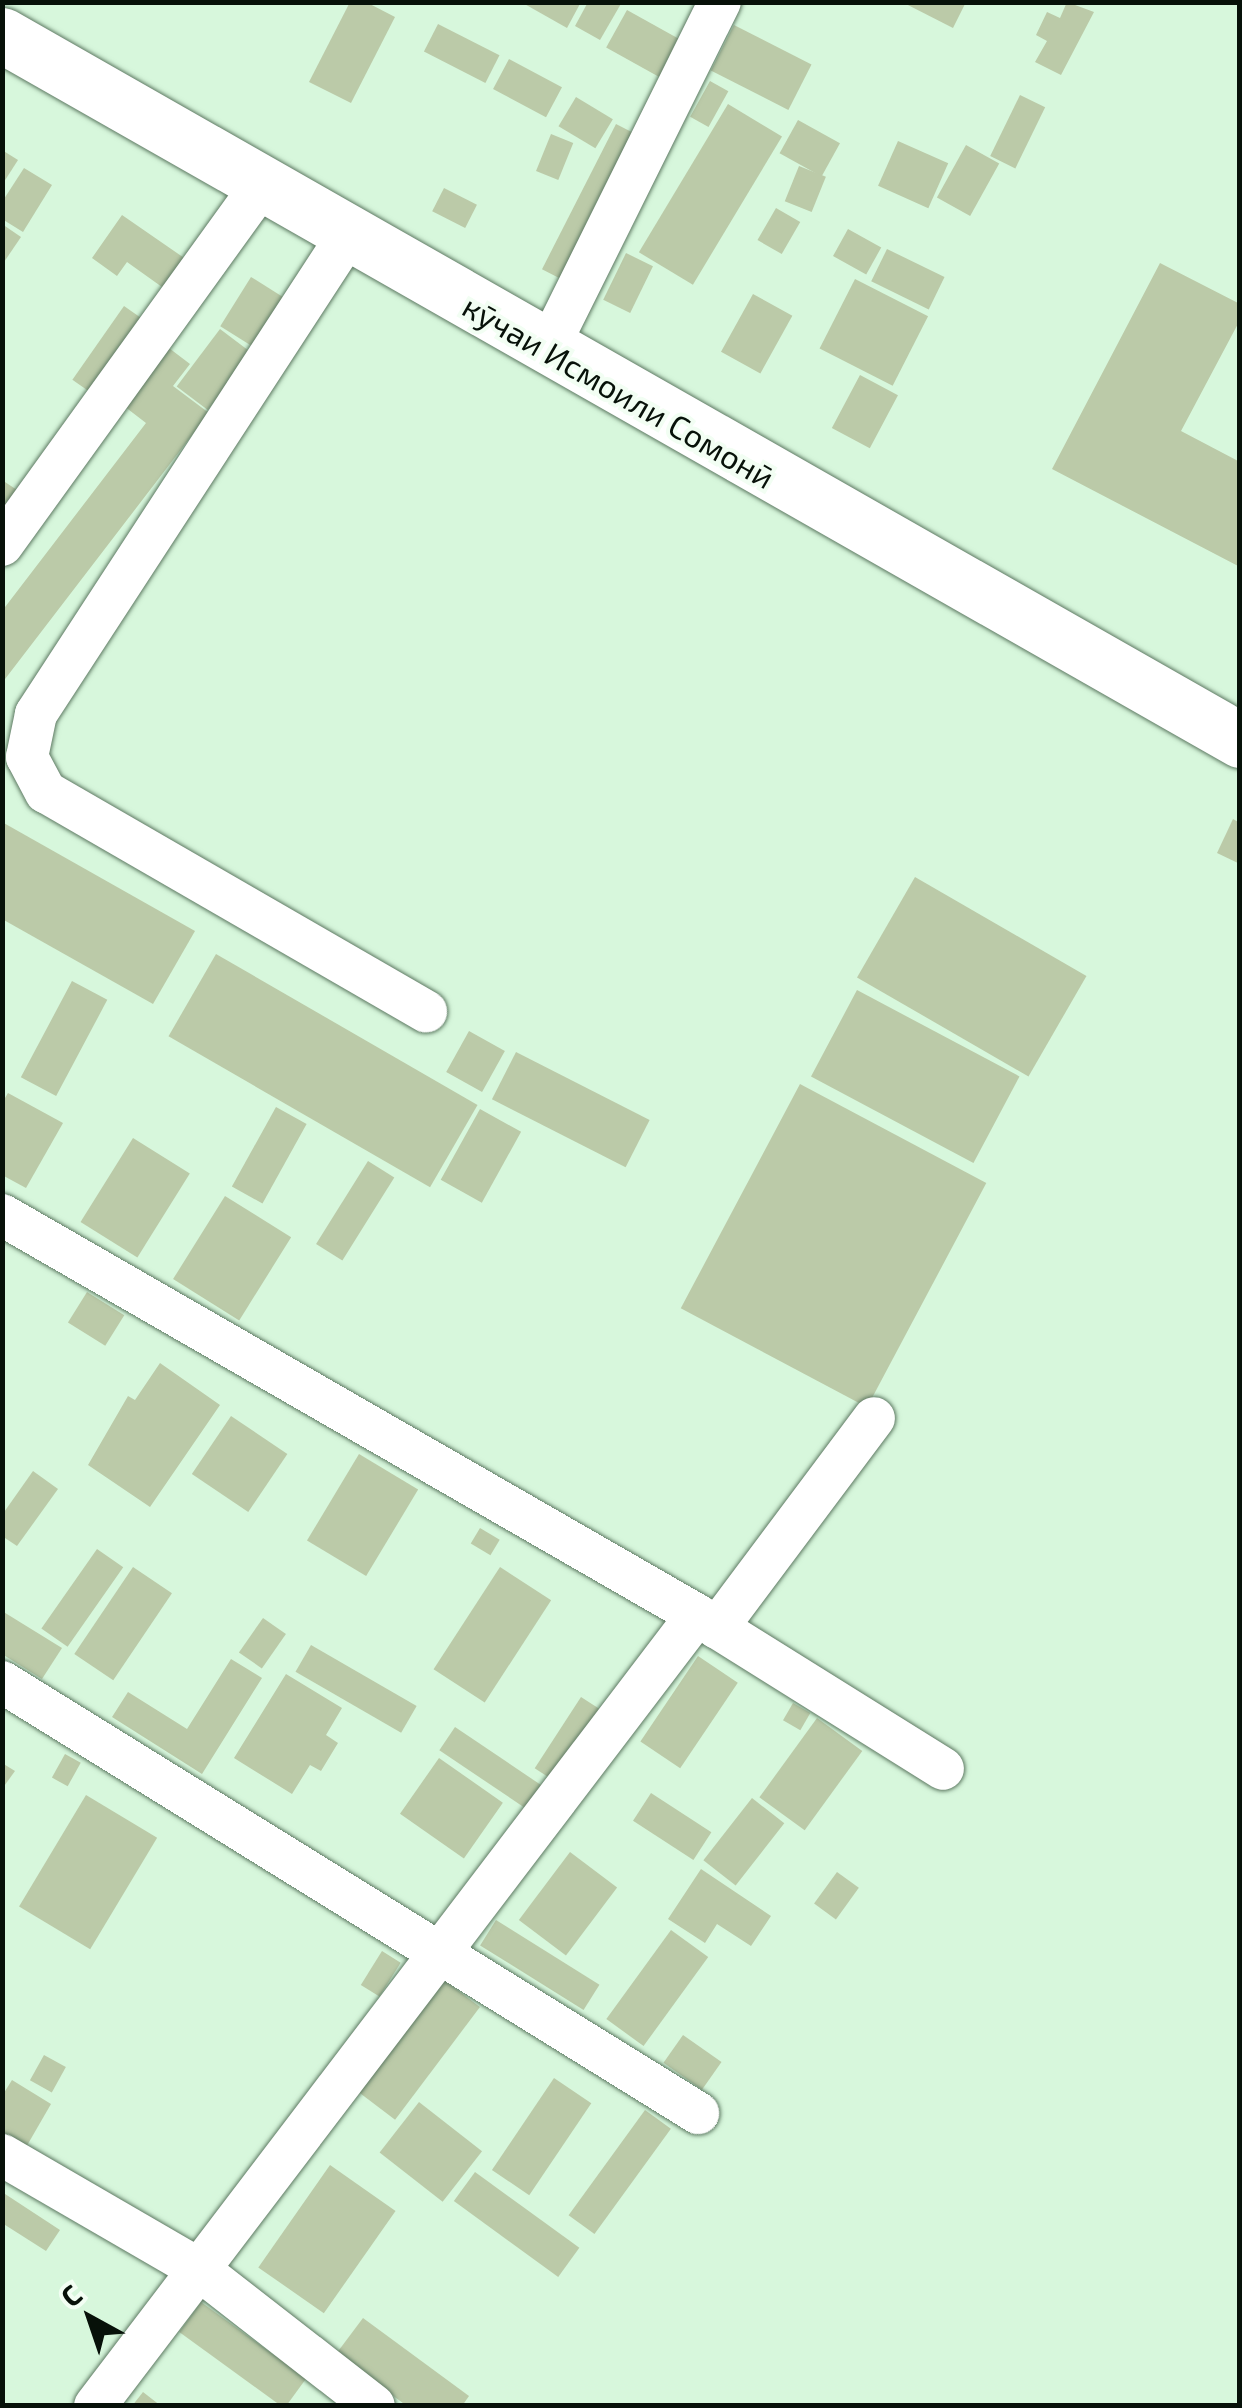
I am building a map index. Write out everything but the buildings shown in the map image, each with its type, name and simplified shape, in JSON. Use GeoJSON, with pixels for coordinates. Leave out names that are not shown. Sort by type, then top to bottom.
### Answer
{"type":"FeatureCollection","features":[{"type":"Feature","properties":{"kind":"main road","name":"кӯчаи Исмоили Сомонӣ"},"geometry":{"type":"LineString","coordinates":[[2,35],[547,350],[1240,740]]}},
{"type":"Feature","properties":{"kind":"street"},"geometry":{"type":"LineString","coordinates":[[547,350],[720,2]]}},
{"type":"Feature","properties":{"kind":"street"},"geometry":{"type":"LineString","coordinates":[[2,546],[261,186]]}},
{"type":"Feature","properties":{"kind":"street"},"geometry":{"type":"LineString","coordinates":[[348,235],[36,714],[28,757],[46,792],[426,1011]]}},
{"type":"Feature","properties":{"kind":"street"},"geometry":{"type":"LineString","coordinates":[[2,1216],[707,1621],[943,1769]]}},
{"type":"Feature","properties":{"kind":"street"},"geometry":{"type":"LineString","coordinates":[[95,2406],[441,1953],[874,1418]]}},
{"type":"Feature","properties":{"kind":"street"},"geometry":{"type":"LineString","coordinates":[[2,1682],[698,2113]]}},
{"type":"Feature","properties":{"kind":"street"},"geometry":{"type":"LineString","coordinates":[[2,2155],[197,2268],[374,2406]]}}]}
